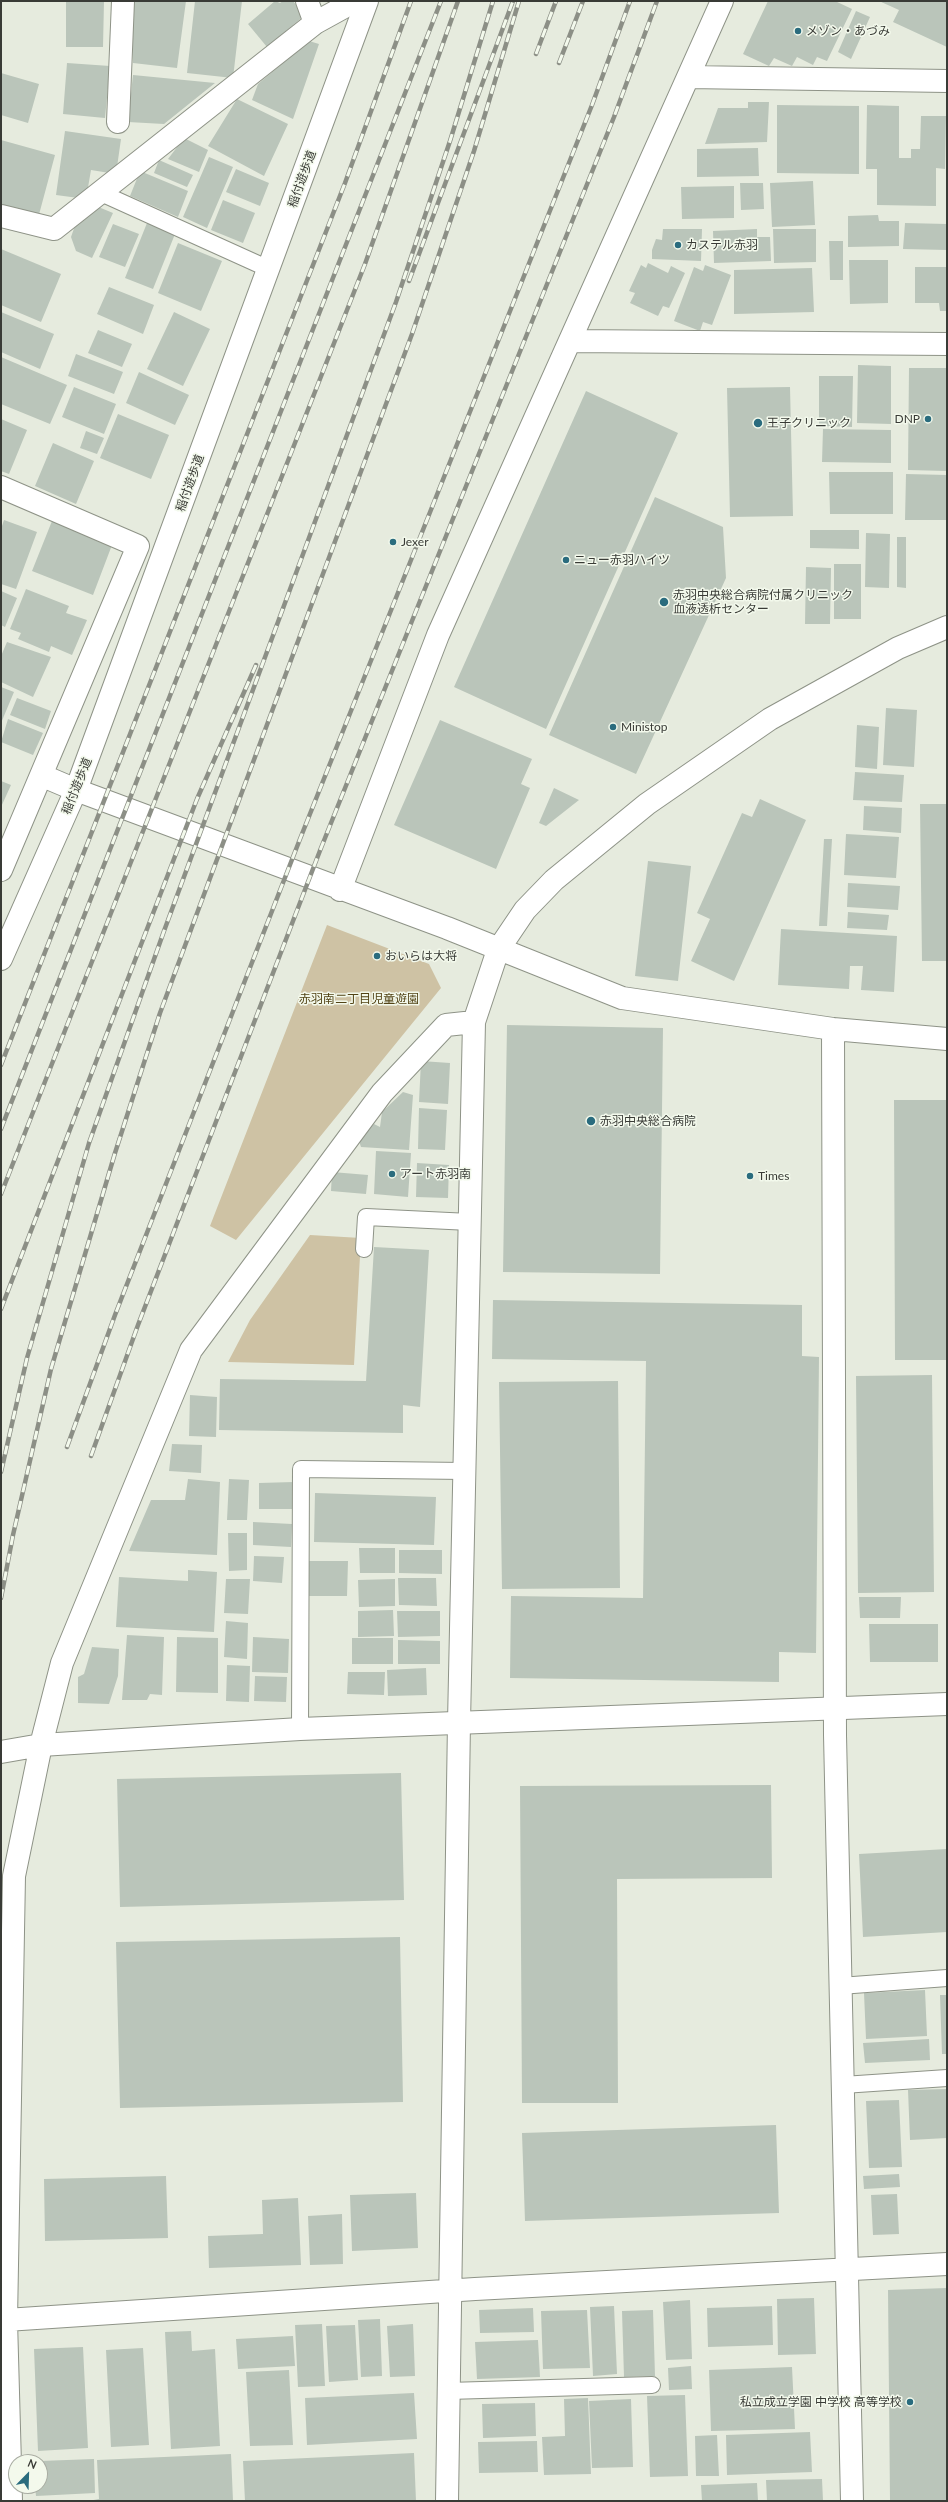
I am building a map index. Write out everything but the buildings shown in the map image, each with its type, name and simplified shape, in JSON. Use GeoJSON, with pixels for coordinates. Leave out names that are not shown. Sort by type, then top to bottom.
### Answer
{"type":"FeatureCollection","features":[{"type":"Feature","properties":{"kind":"street"},"geometry":{"type":"LineString","coordinates":[[118,122],[123,1]]}},
{"type":"Feature","properties":{"kind":"street"},"geometry":{"type":"LineString","coordinates":[[307,1],[315,23]]}},
{"type":"Feature","properties":{"kind":"street"},"geometry":{"type":"LineString","coordinates":[[1,216],[54,229],[315,23],[355,1]]}},
{"type":"Feature","properties":{"kind":"street","name":"稲付遊歩道"},"geometry":{"type":"LineString","coordinates":[[1,960],[76,790],[367,1]]}},
{"type":"Feature","properties":{"kind":"street"},"geometry":{"type":"LineString","coordinates":[[340,890],[438,635],[689,78],[722,1]]}},
{"type":"Feature","properties":{"kind":"street"},"geometry":{"type":"LineString","coordinates":[[689,78],[947,81]]}},
{"type":"Feature","properties":{"kind":"street"},"geometry":{"type":"LineString","coordinates":[[571,341],[947,344]]}},
{"type":"Feature","properties":{"kind":"street"},"geometry":{"type":"LineString","coordinates":[[1,487],[138,546],[43,776],[1,870]]}},
{"type":"Feature","properties":{"kind":"street"},"geometry":{"type":"LineString","coordinates":[[447,2501],[459,1722],[474,1022],[498,950],[525,910],[554,880],[647,804],[770,719],[898,648],[947,627]]}},
{"type":"Feature","properties":{"kind":"street"},"geometry":{"type":"LineString","coordinates":[[43,776],[76,790],[340,890],[447,928],[498,950],[622,998],[834,1029],[947,1040]]}},
{"type":"Feature","properties":{"kind":"street"},"geometry":{"type":"LineString","coordinates":[[11,2501],[6,2320],[14,1876],[41,1745],[62,1664],[190,1350],[382,1094],[446,1024],[474,1022]]}},
{"type":"Feature","properties":{"kind":"street"},"geometry":{"type":"LineString","coordinates":[[834,1029],[835,1707],[852,2501]]}},
{"type":"Feature","properties":{"kind":"street"},"geometry":{"type":"LineString","coordinates":[[1,1752],[41,1745],[300,1729],[835,1707],[947,1704]]}},
{"type":"Feature","properties":{"kind":"street"},"geometry":{"type":"LineString","coordinates":[[6,2320],[450,2291],[947,2264]]}},
{"type":"Feature","properties":{"kind":"lane"},"geometry":{"type":"LineString","coordinates":[[101,193],[268,269]]}},
{"type":"Feature","properties":{"kind":"lane"},"geometry":{"type":"LineString","coordinates":[[364,1249],[366,1217],[470,1222]]}},
{"type":"Feature","properties":{"kind":"lane"},"geometry":{"type":"LineString","coordinates":[[300,1729],[301,1469],[464,1471]]}},
{"type":"Feature","properties":{"kind":"lane"},"geometry":{"type":"LineString","coordinates":[[840,1986],[947,1978]]}},
{"type":"Feature","properties":{"kind":"lane"},"geometry":{"type":"LineString","coordinates":[[843,2085],[947,2078]]}},
{"type":"Feature","properties":{"kind":"lane"},"geometry":{"type":"LineString","coordinates":[[448,2391],[652,2385]]}},
{"type":"Feature","properties":{"kind":"green space","name":"赤羽南二丁目児童遊園"},"geometry":{"type":"Polygon","coordinates":[[[327,925],[429,964],[441,988],[236,1240],[210,1226],[327,925]]]}},
{"type":"Feature","properties":{"kind":"green space"},"geometry":{"type":"Polygon","coordinates":[[[310,1235],[361,1238],[354,1365],[228,1362],[250,1320],[310,1235]]]}},
{"type":"Feature","properties":{"kind":"railway"},"geometry":{"type":"LineString","coordinates":[[1,1065],[345,183],[411,1]]}},
{"type":"Feature","properties":{"kind":"railway"},"geometry":{"type":"LineString","coordinates":[[1,1129],[441,1]]}},
{"type":"Feature","properties":{"kind":"railway"},"geometry":{"type":"LineString","coordinates":[[1,1194],[365,264],[458,1]]}},
{"type":"Feature","properties":{"kind":"railway"},"geometry":{"type":"LineString","coordinates":[[1,1472],[27,1358],[89,1143],[164,931],[396,302],[450,141],[493,1]]}},
{"type":"Feature","properties":{"kind":"railway"},"geometry":{"type":"LineString","coordinates":[[409,281],[513,1]]}},
{"type":"Feature","properties":{"kind":"railway"},"geometry":{"type":"LineString","coordinates":[[1,1598],[13,1535],[51,1369],[115,1153],[160,1013],[412,334],[474,151],[519,1]]}},
{"type":"Feature","properties":{"kind":"railway"},"geometry":{"type":"LineString","coordinates":[[536,54],[556,1]]}},
{"type":"Feature","properties":{"kind":"railway"},"geometry":{"type":"LineString","coordinates":[[559,63],[583,1]]}},
{"type":"Feature","properties":{"kind":"railway"},"geometry":{"type":"LineString","coordinates":[[67,1447],[115,1315],[300,839],[592,105],[630,1]]}},
{"type":"Feature","properties":{"kind":"railway"},"geometry":{"type":"LineString","coordinates":[[91,1456],[138,1325],[321,848],[614,117],[657,1]]}},
{"type":"Feature","properties":{"kind":"railway"},"geometry":{"type":"LineString","coordinates":[[1,1309],[197,799],[256,665]]}},
{"type":"Feature","properties":{"kind":"place","name":"メゾン・あづみ"},"geometry":{"type":"Point","coordinates":[798,31]}},
{"type":"Feature","properties":{"kind":"place","name":"カステル赤羽"},"geometry":{"type":"Point","coordinates":[678,245]}},
{"type":"Feature","properties":{"kind":"place","name":"DNP"},"geometry":{"type":"Point","coordinates":[928,419]}},
{"type":"Feature","properties":{"kind":"place","name":"王子クリニック"},"geometry":{"type":"Point","coordinates":[758,423]}},
{"type":"Feature","properties":{"kind":"place","name":"Jexer"},"geometry":{"type":"Point","coordinates":[393,542]}},
{"type":"Feature","properties":{"kind":"place","name":"ニュー赤羽ハイツ"},"geometry":{"type":"Point","coordinates":[566,560]}},
{"type":"Feature","properties":{"kind":"place","name":"赤羽中央総合病院付属クリニック 血液透析センター"},"geometry":{"type":"Point","coordinates":[664,602]}},
{"type":"Feature","properties":{"kind":"place","name":"Ministop"},"geometry":{"type":"Point","coordinates":[613,727]}},
{"type":"Feature","properties":{"kind":"place","name":"おいらは大将"},"geometry":{"type":"Point","coordinates":[377,956]}},
{"type":"Feature","properties":{"kind":"place","name":"赤羽中央総合病院"},"geometry":{"type":"Point","coordinates":[591,1121]}},
{"type":"Feature","properties":{"kind":"place","name":"アート赤羽南"},"geometry":{"type":"Point","coordinates":[392,1174]}},
{"type":"Feature","properties":{"kind":"place","name":"Times"},"geometry":{"type":"Point","coordinates":[750,1176]}},
{"type":"Feature","properties":{"kind":"place","name":"私立成立学園 中学校 高等学校"},"geometry":{"type":"Point","coordinates":[910,2402]}}]}
